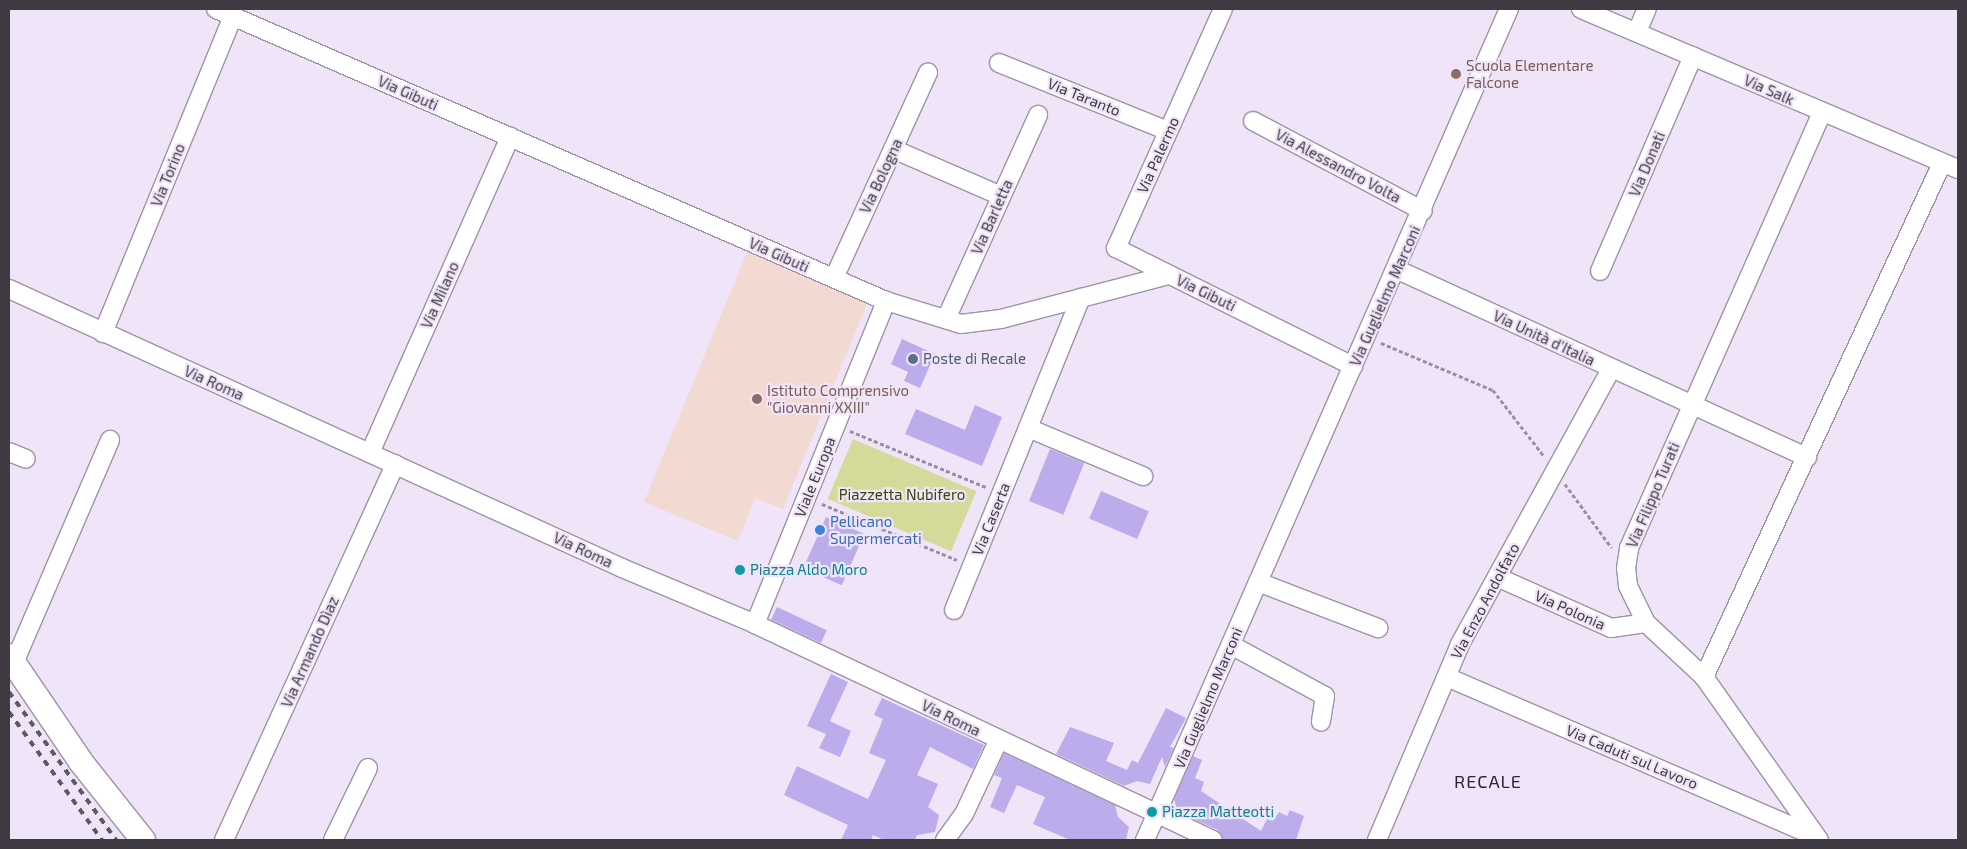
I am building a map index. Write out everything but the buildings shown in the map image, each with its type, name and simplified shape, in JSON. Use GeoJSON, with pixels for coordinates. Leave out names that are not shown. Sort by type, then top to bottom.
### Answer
{"type":"FeatureCollection","features":[{"type":"Feature","properties":{"kind":"street","name":"Via Gibuti"},"geometry":{"type":"LineString","coordinates":[[216,9],[886,301],[961,324],[1001,319],[1169,275],[1354,366]]}},
{"type":"Feature","properties":{"kind":"street","name":"Via Palermo"},"geometry":{"type":"LineString","coordinates":[[1169,275],[1116,248],[1224,9]]}},
{"type":"Feature","properties":{"kind":"street","name":"Via Guglielmo Marconi"},"geometry":{"type":"LineString","coordinates":[[1144,840],[1398,270],[1510,9]]}},
{"type":"Feature","properties":{"kind":"street","name":"Via Salk"},"geometry":{"type":"LineString","coordinates":[[1581,9],[1950,166]]}},
{"type":"Feature","properties":{"kind":"street"},"geometry":{"type":"LineString","coordinates":[[1637,32],[1647,9]]}},
{"type":"Feature","properties":{"kind":"street","name":"Via Torino"},"geometry":{"type":"LineString","coordinates":[[103,333],[233,16]]}},
{"type":"Feature","properties":{"kind":"street","name":"Via Donati"},"geometry":{"type":"LineString","coordinates":[[1600,272],[1693,56]]}},
{"type":"Feature","properties":{"kind":"street","name":"Via Taranto"},"geometry":{"type":"LineString","coordinates":[[999,63],[1168,132]]}},
{"type":"Feature","properties":{"kind":"street","name":"Via Bologna"},"geometry":{"type":"LineString","coordinates":[[834,278],[928,73]]}},
{"type":"Feature","properties":{"kind":"street","name":"Via Filippo Turati"},"geometry":{"type":"LineString","coordinates":[[1818,839],[1704,677],[1646,623],[1628,586],[1626,568],[1629,548],[1822,113]]}},
{"type":"Feature","properties":{"kind":"street","name":"Via Barletta"},"geometry":{"type":"LineString","coordinates":[[946,319],[1038,115]]}},
{"type":"Feature","properties":{"kind":"street","name":"Via Alessandro Volta"},"geometry":{"type":"LineString","coordinates":[[1253,121],[1423,211]]}},
{"type":"Feature","properties":{"kind":"street","name":"Via Milano"},"geometry":{"type":"LineString","coordinates":[[370,453],[510,137]]}},
{"type":"Feature","properties":{"kind":"street"},"geometry":{"type":"LineString","coordinates":[[893,149],[1001,196]]}},
{"type":"Feature","properties":{"kind":"street"},"geometry":{"type":"LineString","coordinates":[[1704,677],[1807,457],[1950,166]]}},
{"type":"Feature","properties":{"kind":"street","name":"Via Unità d'Italia"},"geometry":{"type":"LineString","coordinates":[[1398,270],[1807,457]]}},
{"type":"Feature","properties":{"kind":"street","name":"Via Roma"},"geometry":{"type":"LineString","coordinates":[[9,289],[370,453],[755,624],[1213,840]]}},
{"type":"Feature","properties":{"kind":"street","name":"Via Caserta"},"geometry":{"type":"LineString","coordinates":[[954,610],[1081,298]]}},
{"type":"Feature","properties":{"kind":"street","name":"Viale Europa"},"geometry":{"type":"LineString","coordinates":[[755,624],[886,301]]}},
{"type":"Feature","properties":{"kind":"street","name":"Via Enzo Andolfato"},"geometry":{"type":"LineString","coordinates":[[1377,840],[1447,677],[1497,577],[1611,369]]}},
{"type":"Feature","properties":{"kind":"street"},"geometry":{"type":"LineString","coordinates":[[1028,428],[1143,476]]}},
{"type":"Feature","properties":{"kind":"street"},"geometry":{"type":"LineString","coordinates":[[110,440],[11,659],[81,762],[143,840]]}},
{"type":"Feature","properties":{"kind":"street"},"geometry":{"type":"LineString","coordinates":[[9,452],[26,459]]}},
{"type":"Feature","properties":{"kind":"street","name":"Via Armando Dìaz"},"geometry":{"type":"LineString","coordinates":[[224,840],[395,464]]}},
{"type":"Feature","properties":{"kind":"street","name":"Via Polonia"},"geometry":{"type":"LineString","coordinates":[[1497,577],[1611,628],[1646,623]]}},
{"type":"Feature","properties":{"kind":"street"},"geometry":{"type":"LineString","coordinates":[[1258,582],[1378,628]]}},
{"type":"Feature","properties":{"kind":"street"},"geometry":{"type":"LineString","coordinates":[[1231,645],[1325,696],[1321,722]]}},
{"type":"Feature","properties":{"kind":"street","name":"Via Caduti sul Lavoro"},"geometry":{"type":"LineString","coordinates":[[1447,677],[1818,839]]}},
{"type":"Feature","properties":{"kind":"street"},"geometry":{"type":"LineString","coordinates":[[945,840],[964,814],[998,740]]}},
{"type":"Feature","properties":{"kind":"street"},"geometry":{"type":"LineString","coordinates":[[334,840],[368,768]]}},
{"type":"Feature","properties":{"kind":"path"},"geometry":{"type":"LineString","coordinates":[[1367,338],[1493,390],[1555,470],[1626,568]]}},
{"type":"Feature","properties":{"kind":"path"},"geometry":{"type":"LineString","coordinates":[[836,424],[1001,493]]}},
{"type":"Feature","properties":{"kind":"path"},"geometry":{"type":"LineString","coordinates":[[806,497],[972,566]]}},
{"type":"Feature","properties":{"kind":"shaded area","name":"Istituto Comprensivo \"Giovanni XXIII\""},"geometry":{"type":"Polygon","coordinates":[[[747,252],[868,301],[783,509],[755,498],[738,541],[644,502],[747,252]]]}},
{"type":"Feature","properties":{"kind":"green space","name":"Piazzetta Nubifero"},"geometry":{"type":"Polygon","coordinates":[[[853,439],[976,491],[951,551],[828,499],[853,439]]]}},
{"type":"Feature","properties":{"kind":"railway"},"geometry":{"type":"LineString","coordinates":[[9,692],[116,840]]}},
{"type":"Feature","properties":{"kind":"railway"},"geometry":{"type":"LineString","coordinates":[[9,712],[102,840]]}},
{"type":"Feature","properties":{"kind":"place","name":"Scuola Elementare Falcone"},"geometry":{"type":"Point","coordinates":[1456,74]}},
{"type":"Feature","properties":{"kind":"place","name":"Poste di Recale"},"geometry":{"type":"Point","coordinates":[913,359]}},
{"type":"Feature","properties":{"kind":"place","name":"Istituto Comprensivo \"Giovanni XXIII\""},"geometry":{"type":"Point","coordinates":[757,399]}},
{"type":"Feature","properties":{"kind":"place","name":"Pellicano Supermercati"},"geometry":{"type":"Point","coordinates":[820,530]}},
{"type":"Feature","properties":{"kind":"place","name":"Piazza Aldo Moro"},"geometry":{"type":"Point","coordinates":[740,570]}},
{"type":"Feature","properties":{"kind":"place","name":"Piazza Matteotti"},"geometry":{"type":"Point","coordinates":[1152,812]}},
{"type":"Feature","properties":{"kind":"district","name":"RECALE"},"geometry":{"type":"Point","coordinates":[1488,781]}}]}
